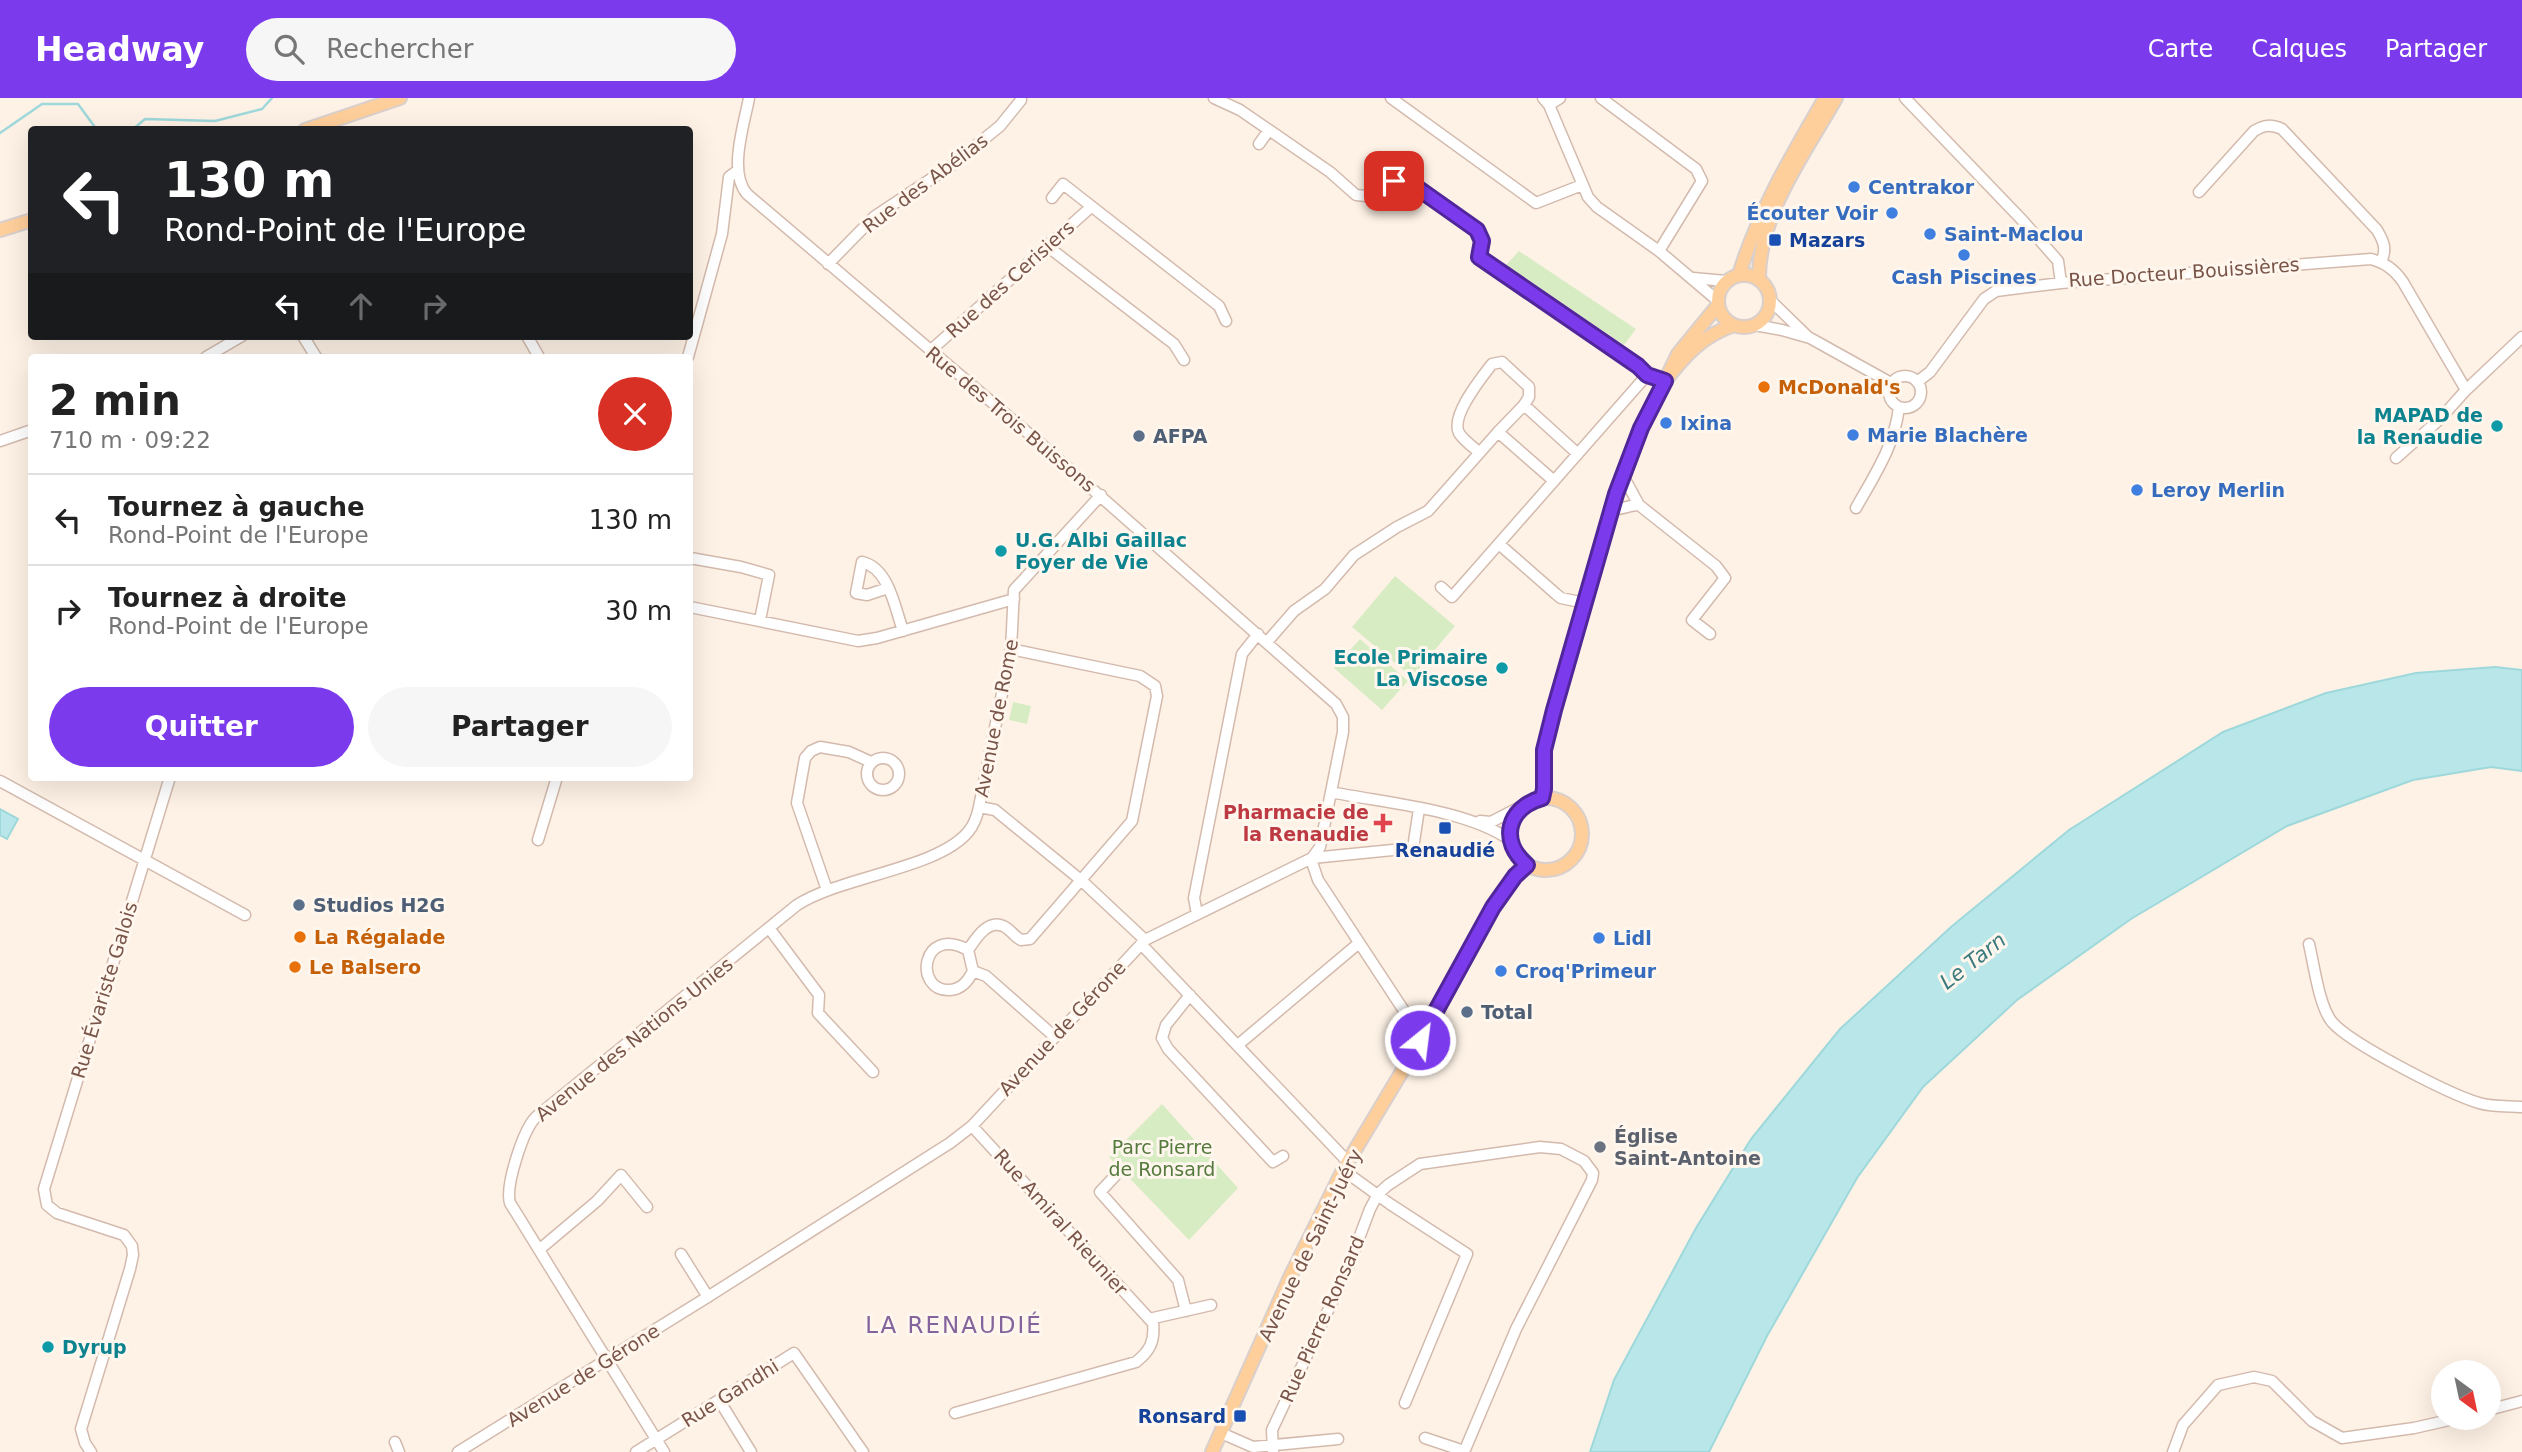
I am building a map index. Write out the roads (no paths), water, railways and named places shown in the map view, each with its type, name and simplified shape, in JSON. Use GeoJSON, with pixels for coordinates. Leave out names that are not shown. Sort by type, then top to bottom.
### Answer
{"type":"FeatureCollection","features":[{"type":"Feature","properties":{"kind":"main road"},"geometry":{"type":"LineString","coordinates":[[317,126],[400,98]]}},
{"type":"Feature","properties":{"kind":"main road"},"geometry":{"type":"LineString","coordinates":[[1740,275],[1775,185],[1825,98]]}},
{"type":"Feature","properties":{"kind":"main road"},"geometry":{"type":"LineString","coordinates":[[1759,280],[1762,244],[1782,194],[1836,98]]}},
{"type":"Feature","properties":{"kind":"main road"},"geometry":{"type":"LineString","coordinates":[[0,230],[28,221]]}},
{"type":"Feature","properties":{"kind":"main road"},"geometry":{"type":"LineString","coordinates":[[1665,381],[1698,343],[1734,326],[1755,325],[1767,313],[1769,299],[1765,286],[1753,277],[1740,275],[1726,281],[1719,294],[1718,303],[1723,318],[1734,326]]}},
{"type":"Feature","properties":{"kind":"main road"},"geometry":{"type":"LineString","coordinates":[[1542,798],[1544,750],[1620,480],[1641,428],[1678,354],[1718,303]]}},
{"type":"Feature","properties":{"kind":"main road"},"geometry":{"type":"LineString","coordinates":[[1542,798],[1563,801],[1573,808],[1580,818],[1583,840],[1573,859],[1564,866],[1545,870],[1527,865],[1515,853],[1510,840],[1510,827],[1522,806],[1542,798]]}},
{"type":"Feature","properties":{"kind":"main road","name":"Avenue de Saint-Juéry"},"geometry":{"type":"LineString","coordinates":[[1212,1452],[1292,1275],[1346,1166],[1425,1033],[1504,890],[1527,865]]}},
{"type":"Feature","properties":{"kind":"street"},"geometry":{"type":"LineString","coordinates":[[727,204],[741,187],[737,171],[749,98]]}},
{"type":"Feature","properties":{"kind":"street"},"geometry":{"type":"LineString","coordinates":[[1214,98],[1235,107],[1269,130],[1330,172],[1356,195],[1366,196],[1394,181],[1409,182],[1477,230],[1482,241],[1479,257],[1638,366],[1647,375],[1665,381]]}},
{"type":"Feature","properties":{"kind":"street"},"geometry":{"type":"LineString","coordinates":[[1391,98],[1536,203],[1582,185]]}},
{"type":"Feature","properties":{"kind":"street"},"geometry":{"type":"LineString","coordinates":[[1560,98],[1546,102],[1588,197],[1597,207],[1693,278],[1718,303]]}},
{"type":"Feature","properties":{"kind":"street"},"geometry":{"type":"LineString","coordinates":[[1601,98],[1696,169],[1702,181],[1658,251]]}},
{"type":"Feature","properties":{"kind":"street","name":"Rue Docteur Bouissières"},"geometry":{"type":"LineString","coordinates":[[1905,98],[2023,220],[2058,261],[2061,283],[2360,259],[2382,262]]}},
{"type":"Feature","properties":{"kind":"street","name":"Rue des Abélias"},"geometry":{"type":"LineString","coordinates":[[828,264],[874,217],[952,165],[1000,127],[1021,100]]}},
{"type":"Feature","properties":{"kind":"street"},"geometry":{"type":"LineString","coordinates":[[2199,192],[2254,131],[2262,126],[2273,125],[2282,129],[2377,230],[2384,241],[2382,262],[2394,270],[2403,282],[2466,390]]}},
{"type":"Feature","properties":{"kind":"street"},"geometry":{"type":"LineString","coordinates":[[1259,144],[1269,130]]}},
{"type":"Feature","properties":{"kind":"street"},"geometry":{"type":"LineString","coordinates":[[693,339],[715,260],[727,204],[729,177],[737,171]]}},
{"type":"Feature","properties":{"kind":"street","name":"Rue des Cerisiers"},"geometry":{"type":"LineString","coordinates":[[1052,198],[1063,184],[1219,306],[1226,321]]}},
{"type":"Feature","properties":{"kind":"street","name":"Rue des Trois Buissons"},"geometry":{"type":"LineString","coordinates":[[741,187],[755,202],[1101,495],[1336,704],[1343,717],[1343,732],[1331,792]]}},
{"type":"Feature","properties":{"kind":"street","name":"Rue des Cerisiers"},"geometry":{"type":"LineString","coordinates":[[930,351],[1091,207]]}},
{"type":"Feature","properties":{"kind":"street"},"geometry":{"type":"LineString","coordinates":[[1047,246],[1174,344],[1184,360]]}},
{"type":"Feature","properties":{"kind":"street"},"geometry":{"type":"LineString","coordinates":[[1693,278],[1726,281]]}},
{"type":"Feature","properties":{"kind":"street"},"geometry":{"type":"LineString","coordinates":[[1916,382],[1930,372],[1984,299],[1996,291],[2061,283]]}},
{"type":"Feature","properties":{"kind":"street"},"geometry":{"type":"LineString","coordinates":[[1769,299],[1810,338]]}},
{"type":"Feature","properties":{"kind":"street"},"geometry":{"type":"LineString","coordinates":[[1755,325],[1810,338],[1891,383]]}},
{"type":"Feature","properties":{"kind":"street"},"geometry":{"type":"LineString","coordinates":[[2396,458],[2440,419],[2466,390],[2522,337]]}},
{"type":"Feature","properties":{"kind":"street"},"geometry":{"type":"LineString","coordinates":[[211,354],[235,340]]}},
{"type":"Feature","properties":{"kind":"street"},"geometry":{"type":"LineString","coordinates":[[1267,642],[1294,611],[1325,589],[1354,555],[1396,527],[1428,511],[1524,405],[1530,397],[1529,387],[1502,362],[1492,364],[1469,394],[1458,428],[1460,435],[1479,452]]}},
{"type":"Feature","properties":{"kind":"street"},"geometry":{"type":"LineString","coordinates":[[1441,587],[1452,597],[1647,375]]}},
{"type":"Feature","properties":{"kind":"street"},"geometry":{"type":"LineString","coordinates":[[1903,377],[1916,382],[1920,390],[1917,402],[1907,408],[1899,407],[1889,397],[1891,383],[1903,377]]}},
{"type":"Feature","properties":{"kind":"street"},"geometry":{"type":"LineString","coordinates":[[1524,405],[1578,454]]}},
{"type":"Feature","properties":{"kind":"street"},"geometry":{"type":"LineString","coordinates":[[1856,508],[1891,445],[1899,407]]}},
{"type":"Feature","properties":{"kind":"street"},"geometry":{"type":"LineString","coordinates":[[0,441],[28,431]]}},
{"type":"Feature","properties":{"kind":"street"},"geometry":{"type":"LineString","coordinates":[[1498,432],[1554,481]]}},
{"type":"Feature","properties":{"kind":"street"},"geometry":{"type":"LineString","coordinates":[[1620,480],[1627,483],[1639,505],[1716,566],[1725,578],[1692,620],[1710,634]]}},
{"type":"Feature","properties":{"kind":"street","name":"Avenue de Rome"},"geometry":{"type":"LineString","coordinates":[[979,807],[1012,649],[1014,590],[1101,495]]}},
{"type":"Feature","properties":{"kind":"street"},"geometry":{"type":"LineString","coordinates":[[1612,509],[1620,510],[1629,505],[1639,505]]}},
{"type":"Feature","properties":{"kind":"street"},"geometry":{"type":"LineString","coordinates":[[1499,544],[1556,594],[1585,603]]}},
{"type":"Feature","properties":{"kind":"street"},"geometry":{"type":"LineString","coordinates":[[693,559],[769,575],[760,620]]}},
{"type":"Feature","properties":{"kind":"street"},"geometry":{"type":"LineString","coordinates":[[887,588],[903,631]]}},
{"type":"Feature","properties":{"kind":"street"},"geometry":{"type":"LineString","coordinates":[[693,608],[858,641],[1014,599]]}},
{"type":"Feature","properties":{"kind":"street"},"geometry":{"type":"LineString","coordinates":[[1197,914],[1194,898],[1242,654],[1258,634]]}},
{"type":"Feature","properties":{"kind":"street"},"geometry":{"type":"LineString","coordinates":[[968,950],[953,944],[936,947],[930,953],[926,969],[931,981],[944,990],[953,990],[964,985],[973,971],[968,950],[976,937],[994,925],[1003,926],[1021,940],[1030,939],[1132,821],[1157,696],[1155,686],[1140,676],[1012,649]]}},
{"type":"Feature","properties":{"kind":"street"},"geometry":{"type":"LineString","coordinates":[[827,890],[797,803],[805,758],[820,747],[849,752],[871,762]]}},
{"type":"Feature","properties":{"kind":"street"},"geometry":{"type":"LineString","coordinates":[[0,781],[245,915]]}},
{"type":"Feature","properties":{"kind":"street","name":"Rue Évariste Galois"},"geometry":{"type":"LineString","coordinates":[[91,1452],[85,1443],[82,1429],[130,1269],[132,1246],[124,1235],[57,1213],[47,1205],[44,1189],[169,781]]}},
{"type":"Feature","properties":{"kind":"street"},"geometry":{"type":"LineString","coordinates":[[538,840],[556,781]]}},
{"type":"Feature","properties":{"kind":"street"},"geometry":{"type":"LineString","coordinates":[[1425,1033],[1412,1023],[1318,880],[1311,858],[1320,847],[1331,792],[1466,820],[1497,831],[1510,840]]}},
{"type":"Feature","properties":{"kind":"street"},"geometry":{"type":"LineString","coordinates":[[1466,820],[1491,822],[1522,806]]}},
{"type":"Feature","properties":{"kind":"street"},"geometry":{"type":"LineString","coordinates":[[979,807],[995,810],[1082,881],[1239,1044],[1346,1166],[1390,1204],[1467,1254],[1405,1403]]}},
{"type":"Feature","properties":{"kind":"street","name":"Avenue des Nations Unies"},"geometry":{"type":"LineString","coordinates":[[664,1452],[510,1203],[508,1193],[530,1123],[600,1063],[797,905],[827,890],[943,852],[967,833],[975,822],[979,807]]}},
{"type":"Feature","properties":{"kind":"street","name":"Avenue de Gérone"},"geometry":{"type":"LineString","coordinates":[[458,1452],[950,1143],[972,1126],[1143,942],[1311,858],[1413,848],[1419,809]]}},
{"type":"Feature","properties":{"kind":"street"},"geometry":{"type":"LineString","coordinates":[[769,928],[819,995],[818,1013],[873,1072]]}},
{"type":"Feature","properties":{"kind":"street"},"geometry":{"type":"LineString","coordinates":[[1239,1044],[1359,943]]}},
{"type":"Feature","properties":{"kind":"street"},"geometry":{"type":"LineString","coordinates":[[2309,944],[2319,990],[2332,1021],[2360,1043],[2454,1094],[2482,1104],[2522,1107]]}},
{"type":"Feature","properties":{"kind":"street"},"geometry":{"type":"LineString","coordinates":[[973,971],[986,976],[1055,1037]]}},
{"type":"Feature","properties":{"kind":"street"},"geometry":{"type":"LineString","coordinates":[[1190,995],[1166,1025],[1162,1038],[1168,1049],[1273,1162],[1283,1156]]}},
{"type":"Feature","properties":{"kind":"street","name":"Rue Amiral Rieunier"},"geometry":{"type":"LineString","coordinates":[[972,1126],[1149,1319]]}},
{"type":"Feature","properties":{"kind":"street"},"geometry":{"type":"LineString","coordinates":[[1378,1194],[1420,1164],[1540,1147],[1561,1149],[1584,1161],[1593,1173],[1592,1180],[1516,1329],[1464,1452],[1425,1438]]}},
{"type":"Feature","properties":{"kind":"street"},"geometry":{"type":"LineString","coordinates":[[540,1249],[597,1201],[621,1175],[646,1208]]}},
{"type":"Feature","properties":{"kind":"street"},"geometry":{"type":"LineString","coordinates":[[1115,1176],[1100,1192],[1178,1280],[1185,1311]]}},
{"type":"Feature","properties":{"kind":"street","name":"Rue Pierre Ronsard"},"geometry":{"type":"LineString","coordinates":[[1273,1448],[1272,1430],[1347,1270],[1378,1194]]}},
{"type":"Feature","properties":{"kind":"street"},"geometry":{"type":"LineString","coordinates":[[681,1254],[708,1297]]}},
{"type":"Feature","properties":{"kind":"street"},"geometry":{"type":"LineString","coordinates":[[1149,1319],[1211,1305]]}},
{"type":"Feature","properties":{"kind":"street"},"geometry":{"type":"LineString","coordinates":[[955,1413],[1136,1362],[1149,1352],[1154,1336],[1153,1323],[1149,1319]]}},
{"type":"Feature","properties":{"kind":"street","name":"Rue Gandhi"},"geometry":{"type":"LineString","coordinates":[[636,1452],[794,1353],[863,1452]]}},
{"type":"Feature","properties":{"kind":"street"},"geometry":{"type":"LineString","coordinates":[[2173,1452],[2183,1425],[2218,1385],[2254,1377],[2272,1381],[2312,1421],[2342,1438],[2431,1424]]}},
{"type":"Feature","properties":{"kind":"street"},"geometry":{"type":"LineString","coordinates":[[719,1399],[751,1452]]}},
{"type":"Feature","properties":{"kind":"street"},"geometry":{"type":"LineString","coordinates":[[2501,1407],[2522,1401]]}},
{"type":"Feature","properties":{"kind":"street"},"geometry":{"type":"LineString","coordinates":[[1221,1433],[1253,1447],[1273,1448],[1338,1439]]}},
{"type":"Feature","properties":{"kind":"water","name":"Le Tarn"},"geometry":{"type":"Polygon","coordinates":[[[2495,667],[2522,670],[2522,771],[2491,767],[2413,780],[2287,826],[2131,919],[2017,1000],[1923,1087],[1857,1178],[1767,1336],[1709,1452],[1590,1452],[1614,1380],[1696,1228],[1751,1139],[1840,1029],[1951,927],[2069,830],[2223,732],[2326,693],[2416,673],[2495,667]]]}},
{"type":"Feature","properties":{"kind":"water"},"geometry":{"type":"Polygon","coordinates":[[[0,809],[18,819],[7,839],[0,835],[0,809]]]}},
{"type":"Feature","properties":{"kind":"waterway"},"geometry":{"type":"LineString","coordinates":[[137,126],[145,119],[215,121],[262,109],[272,98]]}},
{"type":"Feature","properties":{"kind":"waterway"},"geometry":{"type":"LineString","coordinates":[[0,133],[42,104],[78,104],[94,126]]}},
{"type":"Feature","properties":{"kind":"place","name":"Centrakor"},"geometry":{"type":"Point","coordinates":[1854,187]}},
{"type":"Feature","properties":{"kind":"place","name":"Écouter Voir"},"geometry":{"type":"Point","coordinates":[1892,213]}},
{"type":"Feature","properties":{"kind":"place","name":"Saint-Maclou"},"geometry":{"type":"Point","coordinates":[1930,234]}},
{"type":"Feature","properties":{"kind":"place","name":"Mazars"},"geometry":{"type":"Point","coordinates":[1775,240]}},
{"type":"Feature","properties":{"kind":"place","name":"Cash Piscines"},"geometry":{"type":"Point","coordinates":[1964,255]}},
{"type":"Feature","properties":{"kind":"place","name":"McDonald's"},"geometry":{"type":"Point","coordinates":[1764,387]}},
{"type":"Feature","properties":{"kind":"place","name":"Ixina"},"geometry":{"type":"Point","coordinates":[1666,423]}},
{"type":"Feature","properties":{"kind":"place","name":"MAPAD de la Renaudie"},"geometry":{"type":"Point","coordinates":[2497,426]}},
{"type":"Feature","properties":{"kind":"place","name":"Marie Blachère"},"geometry":{"type":"Point","coordinates":[1853,435]}},
{"type":"Feature","properties":{"kind":"place","name":"AFPA"},"geometry":{"type":"Point","coordinates":[1139,436]}},
{"type":"Feature","properties":{"kind":"place","name":"Leroy Merlin"},"geometry":{"type":"Point","coordinates":[2137,490]}},
{"type":"Feature","properties":{"kind":"place","name":"U.G. Albi Gaillac Foyer de Vie"},"geometry":{"type":"Point","coordinates":[1001,551]}},
{"type":"Feature","properties":{"kind":"place","name":"Ecole Primaire La Viscose"},"geometry":{"type":"Point","coordinates":[1502,668]}},
{"type":"Feature","properties":{"kind":"place","name":"Pharmacie de la Renaudie"},"geometry":{"type":"Point","coordinates":[1383,823]}},
{"type":"Feature","properties":{"kind":"place","name":"Renaudié"},"geometry":{"type":"Point","coordinates":[1445,828]}},
{"type":"Feature","properties":{"kind":"place","name":"Studios H2G"},"geometry":{"type":"Point","coordinates":[299,905]}},
{"type":"Feature","properties":{"kind":"place","name":"La Régalade"},"geometry":{"type":"Point","coordinates":[300,937]}},
{"type":"Feature","properties":{"kind":"place","name":"Lidl"},"geometry":{"type":"Point","coordinates":[1599,938]}},
{"type":"Feature","properties":{"kind":"place","name":"Le Balsero"},"geometry":{"type":"Point","coordinates":[295,967]}},
{"type":"Feature","properties":{"kind":"place","name":"Croq'Primeur"},"geometry":{"type":"Point","coordinates":[1501,971]}},
{"type":"Feature","properties":{"kind":"place","name":"Total"},"geometry":{"type":"Point","coordinates":[1467,1012]}},
{"type":"Feature","properties":{"kind":"place","name":"Église Saint-Antoine"},"geometry":{"type":"Point","coordinates":[1600,1147]}},
{"type":"Feature","properties":{"kind":"place","name":"Dyrup"},"geometry":{"type":"Point","coordinates":[48,1347]}},
{"type":"Feature","properties":{"kind":"place","name":"Ronsard"},"geometry":{"type":"Point","coordinates":[1240,1416]}},
{"type":"Feature","properties":{"kind":"district","name":"LA RENAUDIÉ"},"geometry":{"type":"Point","coordinates":[954,1325]}},
{"type":"Feature","properties":{"kind":"park label","name":"Parc Pierre de Ronsard"},"geometry":{"type":"Point","coordinates":[1162,1158]}}]}
